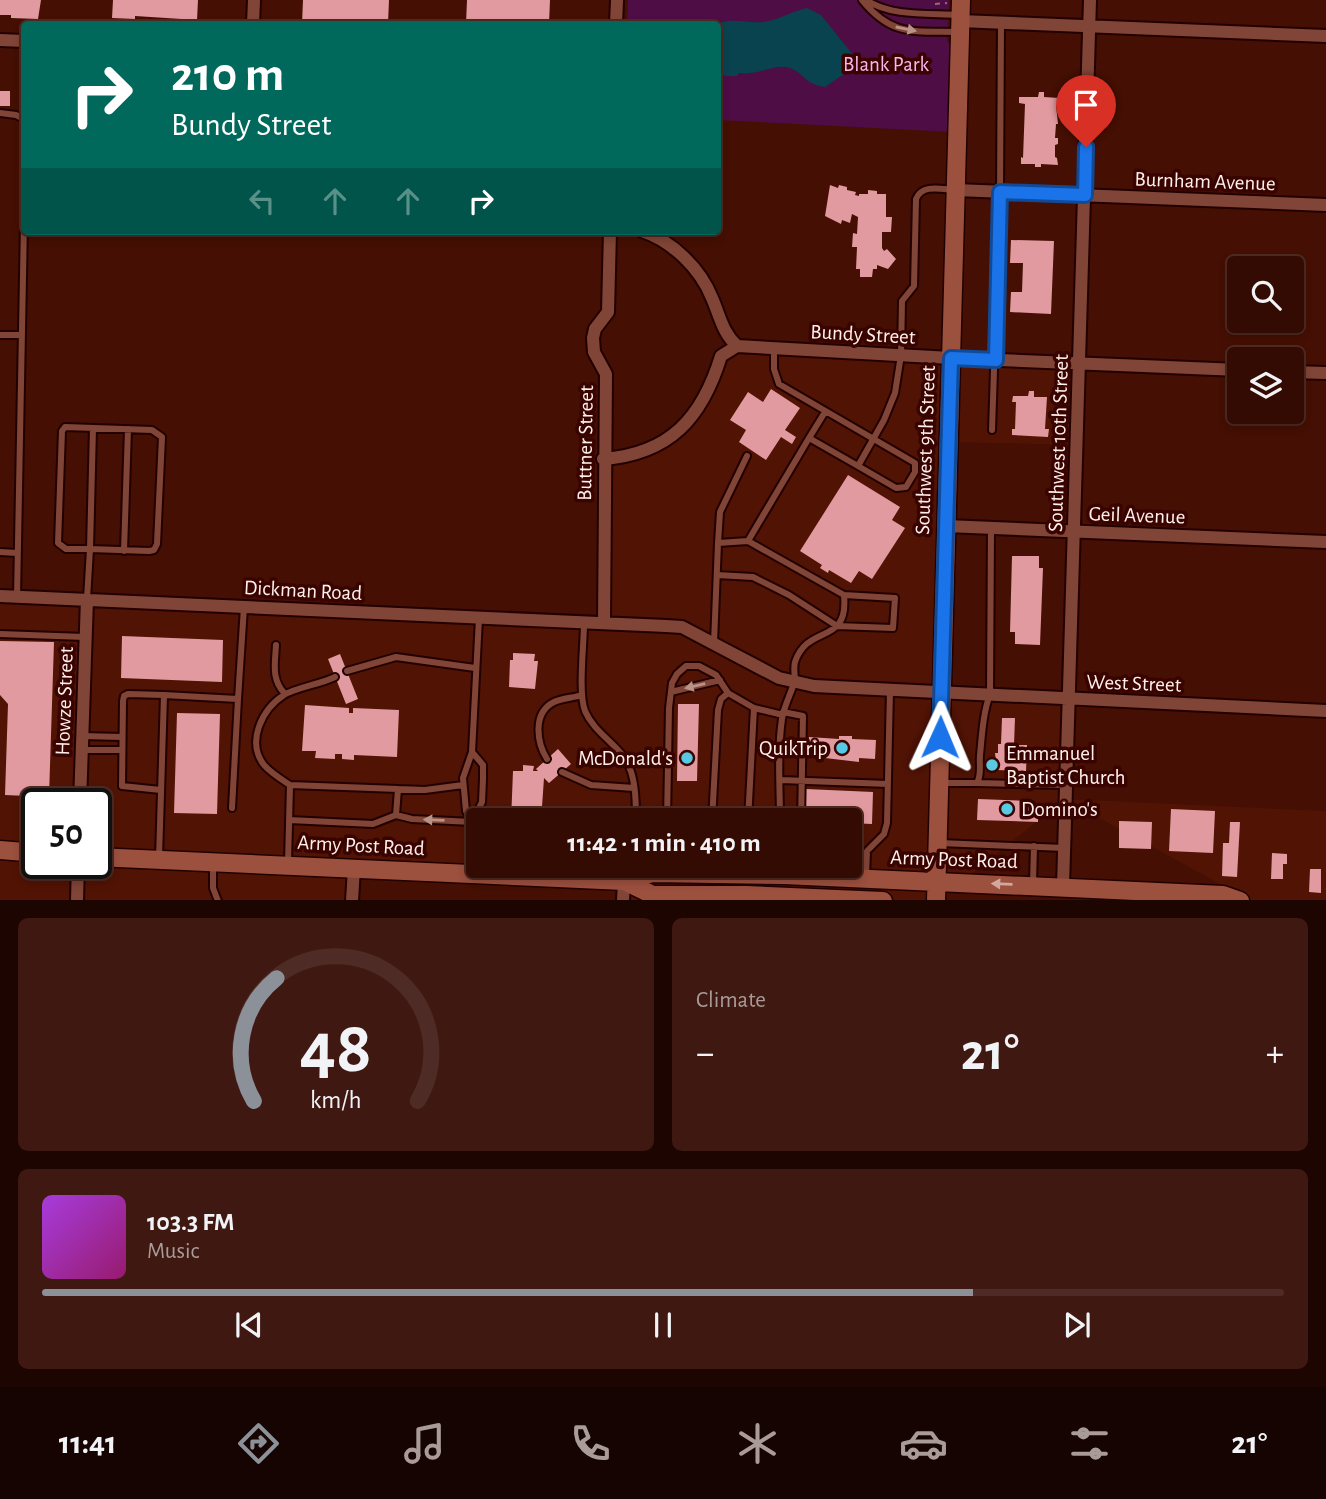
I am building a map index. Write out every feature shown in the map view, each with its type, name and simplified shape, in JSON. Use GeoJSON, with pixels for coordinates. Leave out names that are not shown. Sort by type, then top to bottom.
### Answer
{"type":"FeatureCollection","features":[{"type":"Feature","properties":{"kind":"main road","name":"Southwest 9th Street"},"geometry":{"type":"LineString","coordinates":[[936,900],[956,190],[958,14]]}},
{"type":"Feature","properties":{"kind":"main road"},"geometry":{"type":"LineString","coordinates":[[0,850],[21,852]]}},
{"type":"Feature","properties":{"kind":"main road","name":"Army Post Road"},"geometry":{"type":"LineString","coordinates":[[112,858],[466,873]]}},
{"type":"Feature","properties":{"kind":"main road","name":"Army Post Road"},"geometry":{"type":"LineString","coordinates":[[627,878],[653,895],[840,900]]}},
{"type":"Feature","properties":{"kind":"main road","name":"Army Post Road"},"geometry":{"type":"LineString","coordinates":[[862,878],[1223,895],[1237,900]]}},
{"type":"Feature","properties":{"kind":"street"},"geometry":{"type":"LineString","coordinates":[[253,21],[254,0]]}},
{"type":"Feature","properties":{"kind":"street"},"geometry":{"type":"LineString","coordinates":[[616,21],[617,0]]}},
{"type":"Feature","properties":{"kind":"street","name":"Southwest 10th Street"},"geometry":{"type":"LineString","coordinates":[[1063,886],[1090,0]]}},
{"type":"Feature","properties":{"kind":"street"},"geometry":{"type":"LineString","coordinates":[[958,14],[1001,23],[1326,36]]}},
{"type":"Feature","properties":{"kind":"street"},"geometry":{"type":"LineString","coordinates":[[0,40],[21,41]]}},
{"type":"Feature","properties":{"kind":"street","name":"Burnham Avenue"},"geometry":{"type":"LineString","coordinates":[[956,190],[1326,205]]}},
{"type":"Feature","properties":{"kind":"street","name":"Buttner Street"},"geometry":{"type":"LineString","coordinates":[[604,622],[603,459],[606,374],[594,352],[593,338],[595,329],[608,312],[610,235]]}},
{"type":"Feature","properties":{"kind":"street"},"geometry":{"type":"LineString","coordinates":[[603,459],[645,451],[677,433],[701,405],[713,383],[721,356],[737,346],[723,330],[707,287],[692,265],[662,240],[651,235]]}},
{"type":"Feature","properties":{"kind":"street","name":"Bundy Street"},"geometry":{"type":"LineString","coordinates":[[737,346],[1227,369]]}},
{"type":"Feature","properties":{"kind":"street"},"geometry":{"type":"LineString","coordinates":[[1304,372],[1326,373]]}},
{"type":"Feature","properties":{"kind":"street","name":"Geil Avenue"},"geometry":{"type":"LineString","coordinates":[[946,526],[1326,542]]}},
{"type":"Feature","properties":{"kind":"street","name":"Dickman Road"},"geometry":{"type":"LineString","coordinates":[[0,596],[682,627],[779,678],[795,681]]}},
{"type":"Feature","properties":{"kind":"street","name":"Howze Street"},"geometry":{"type":"LineString","coordinates":[[81,788],[87,600]]}},
{"type":"Feature","properties":{"kind":"street","name":"West Street"},"geometry":{"type":"LineString","coordinates":[[795,681],[814,686],[1070,700],[1326,710]]}},
{"type":"Feature","properties":{"kind":"street"},"geometry":{"type":"LineString","coordinates":[[352,900],[354,868]]}},
{"type":"Feature","properties":{"kind":"street"},"geometry":{"type":"LineString","coordinates":[[623,900],[625,878]]}},
{"type":"Feature","properties":{"kind":"street"},"geometry":{"type":"LineString","coordinates":[[77,900],[78,879]]}},
{"type":"Feature","properties":{"kind":"lane"},"geometry":{"type":"LineString","coordinates":[[864,0],[901,12],[958,14]]}},
{"type":"Feature","properties":{"kind":"lane"},"geometry":{"type":"LineString","coordinates":[[864,0],[886,24],[899,29],[958,14]]}},
{"type":"Feature","properties":{"kind":"lane"},"geometry":{"type":"LineString","coordinates":[[992,430],[1000,192],[1001,23]]}},
{"type":"Feature","properties":{"kind":"lane"},"geometry":{"type":"LineString","coordinates":[[0,113],[21,117]]}},
{"type":"Feature","properties":{"kind":"lane"},"geometry":{"type":"LineString","coordinates":[[858,466],[895,393],[901,355],[902,301],[914,286],[918,193],[925,188],[956,190]]}},
{"type":"Feature","properties":{"kind":"lane"},"geometry":{"type":"LineString","coordinates":[[17,597],[24,235]]}},
{"type":"Feature","properties":{"kind":"lane"},"geometry":{"type":"LineString","coordinates":[[0,334],[21,335]]}},
{"type":"Feature","properties":{"kind":"lane"},"geometry":{"type":"LineString","coordinates":[[774,348],[774,369],[779,384],[915,463],[915,472],[905,487],[896,488],[809,438]]}},
{"type":"Feature","properties":{"kind":"lane"},"geometry":{"type":"LineString","coordinates":[[748,541],[825,412]]}},
{"type":"Feature","properties":{"kind":"lane"},"geometry":{"type":"LineString","coordinates":[[65,427],[128,429],[152,430],[162,437],[157,544],[154,550],[66,549],[58,543],[62,431],[65,427]]}},
{"type":"Feature","properties":{"kind":"lane"},"geometry":{"type":"LineString","coordinates":[[87,600],[93,428]]}},
{"type":"Feature","properties":{"kind":"lane"},"geometry":{"type":"LineString","coordinates":[[124,551],[128,429]]}},
{"type":"Feature","properties":{"kind":"lane"},"geometry":{"type":"LineString","coordinates":[[714,643],[720,512],[747,456]]}},
{"type":"Feature","properties":{"kind":"lane"},"geometry":{"type":"LineString","coordinates":[[977,783],[980,778],[979,758],[990,694],[991,528]]}},
{"type":"Feature","properties":{"kind":"lane"},"geometry":{"type":"LineString","coordinates":[[718,543],[748,541],[844,596],[895,598],[894,628],[837,626],[789,595],[753,577],[718,575]]}},
{"type":"Feature","properties":{"kind":"lane"},"geometry":{"type":"LineString","coordinates":[[0,552],[17,553]]}},
{"type":"Feature","properties":{"kind":"lane"},"geometry":{"type":"LineString","coordinates":[[780,808],[783,714],[795,681],[794,664],[802,649],[813,639],[843,621],[846,610],[844,596]]}},
{"type":"Feature","properties":{"kind":"lane"},"geometry":{"type":"LineString","coordinates":[[232,808],[244,607]]}},
{"type":"Feature","properties":{"kind":"lane"},"geometry":{"type":"LineString","coordinates":[[466,811],[463,778],[472,752],[479,618]]}},
{"type":"Feature","properties":{"kind":"lane"},"geometry":{"type":"LineString","coordinates":[[584,621],[582,695],[585,712],[602,735],[625,758],[634,788],[635,808]]}},
{"type":"Feature","properties":{"kind":"lane"},"geometry":{"type":"LineString","coordinates":[[0,634],[85,637]]}},
{"type":"Feature","properties":{"kind":"lane"},"geometry":{"type":"LineString","coordinates":[[276,645],[277,685],[285,694]]}},
{"type":"Feature","properties":{"kind":"lane"},"geometry":{"type":"LineString","coordinates":[[347,671],[396,657],[475,668]]}},
{"type":"Feature","properties":{"kind":"lane"},"geometry":{"type":"LineString","coordinates":[[667,808],[672,683],[685,666],[699,666],[716,675],[728,693],[754,708],[803,716],[802,808]]}},
{"type":"Feature","properties":{"kind":"lane"},"geometry":{"type":"LineString","coordinates":[[335,677],[285,694],[263,717],[256,731],[258,756],[265,766],[290,785],[425,790],[463,785]]}},
{"type":"Feature","properties":{"kind":"lane"},"geometry":{"type":"LineString","coordinates":[[671,692],[720,680]]}},
{"type":"Feature","properties":{"kind":"lane"},"geometry":{"type":"LineString","coordinates":[[866,878],[867,851],[884,834],[887,823],[890,690]]}},
{"type":"Feature","properties":{"kind":"lane"},"geometry":{"type":"LineString","coordinates":[[713,808],[718,710],[720,699],[728,693]]}},
{"type":"Feature","properties":{"kind":"lane"},"geometry":{"type":"LineString","coordinates":[[159,860],[164,695]]}},
{"type":"Feature","properties":{"kind":"lane"},"geometry":{"type":"LineString","coordinates":[[547,759],[539,744],[538,728],[541,716],[553,702],[582,695]]}},
{"type":"Feature","properties":{"kind":"lane"},"geometry":{"type":"LineString","coordinates":[[161,790],[122,786],[124,696],[238,699]]}},
{"type":"Feature","properties":{"kind":"lane"},"geometry":{"type":"LineString","coordinates":[[749,808],[754,708]]}},
{"type":"Feature","properties":{"kind":"lane"},"geometry":{"type":"LineString","coordinates":[[82,736],[122,737]]}},
{"type":"Feature","properties":{"kind":"lane"},"geometry":{"type":"LineString","coordinates":[[82,750],[122,750]]}},
{"type":"Feature","properties":{"kind":"lane"},"geometry":{"type":"LineString","coordinates":[[472,752],[483,765],[482,802],[479,808]]}},
{"type":"Feature","properties":{"kind":"lane"},"geometry":{"type":"LineString","coordinates":[[562,772],[582,782],[600,786],[634,788]]}},
{"type":"Feature","properties":{"kind":"lane"},"geometry":{"type":"LineString","coordinates":[[780,780],[888,784]]}},
{"type":"Feature","properties":{"kind":"lane"},"geometry":{"type":"LineString","coordinates":[[939,783],[1066,785]]}},
{"type":"Feature","properties":{"kind":"lane"},"geometry":{"type":"LineString","coordinates":[[288,865],[290,785]]}},
{"type":"Feature","properties":{"kind":"lane"},"geometry":{"type":"LineString","coordinates":[[396,815],[398,789]]}},
{"type":"Feature","properties":{"kind":"lane"},"geometry":{"type":"LineString","coordinates":[[289,820],[373,824],[396,815],[412,819],[466,822]]}},
{"type":"Feature","properties":{"kind":"lane"},"geometry":{"type":"LineString","coordinates":[[937,843],[1064,848]]}},
{"type":"Feature","properties":{"kind":"lane"},"geometry":{"type":"LineString","coordinates":[[1033,885],[1034,846]]}},
{"type":"Feature","properties":{"kind":"lane"},"geometry":{"type":"LineString","coordinates":[[213,862],[217,898]]}},
{"type":"Feature","properties":{"kind":"path"},"geometry":{"type":"LineString","coordinates":[[927,4],[942,3],[958,14]]}},
{"type":"Feature","properties":{"kind":"shaded area"},"geometry":{"type":"Polygon","coordinates":[[[727,351],[1080,363],[1077,445],[949,442],[941,692],[1070,700],[1066,799],[1326,811],[1326,900],[1249,900],[1065,799],[939,900],[623,900],[624,881],[562,878],[862,878],[862,808],[466,808],[466,873],[354,868],[352,900],[0,900],[0,596],[603,622],[603,459],[677,433],[727,351]]]}},
{"type":"Feature","properties":{"kind":"green space","name":"Blank Park"},"geometry":{"type":"Polygon","coordinates":[[[628,0],[949,0],[947,41],[953,47],[952,132],[721,120],[721,21],[627,21],[628,0]]]}},
{"type":"Feature","properties":{"kind":"water"},"geometry":{"type":"Polygon","coordinates":[[[807,8],[821,15],[866,68],[844,74],[825,87],[808,81],[795,70],[785,67],[739,73],[737,76],[721,74],[721,23],[769,21],[807,8]]]}},
{"type":"Feature","properties":{"kind":"building"},"geometry":{"type":"Polygon","coordinates":[[[0,0],[41,0],[38,19],[0,15],[0,0]]]}},
{"type":"Feature","properties":{"kind":"building"},"geometry":{"type":"Polygon","coordinates":[[[113,0],[198,0],[197,20],[135,16],[135,19],[112,18],[113,0]]]}},
{"type":"Feature","properties":{"kind":"building"},"geometry":{"type":"Polygon","coordinates":[[[303,0],[389,0],[388,21],[302,21],[303,0]]]}},
{"type":"Feature","properties":{"kind":"building"},"geometry":{"type":"Polygon","coordinates":[[[467,0],[550,0],[549,21],[466,21],[467,0]]]}},
{"type":"Feature","properties":{"kind":"building"},"geometry":{"type":"Polygon","coordinates":[[[0,91],[10,91],[10,106],[0,106],[0,91]]]}},
{"type":"Feature","properties":{"kind":"building"},"geometry":{"type":"Polygon","coordinates":[[[1039,92],[1044,92],[1044,97],[1059,98],[1059,104],[1056,105],[1058,124],[1055,138],[1058,138],[1055,157],[1058,165],[1041,164],[1041,167],[1035,167],[1035,164],[1021,164],[1025,104],[1019,103],[1019,97],[1038,97],[1039,92]]]}},
{"type":"Feature","properties":{"kind":"building"},"geometry":{"type":"Polygon","coordinates":[[[830,185],[847,187],[847,190],[856,192],[855,195],[859,196],[868,194],[868,190],[886,194],[886,217],[892,217],[891,232],[882,232],[882,248],[884,251],[887,249],[896,259],[888,269],[877,265],[877,269],[873,269],[872,277],[860,277],[860,269],[856,269],[857,247],[852,247],[853,233],[857,234],[858,217],[852,214],[850,223],[842,220],[841,224],[825,216],[830,185]]]}},
{"type":"Feature","properties":{"kind":"building"},"geometry":{"type":"Polygon","coordinates":[[[1011,240],[1054,241],[1051,314],[1010,312],[1011,292],[1022,292],[1023,263],[1010,263],[1011,240]]]}},
{"type":"Feature","properties":{"kind":"building"},"geometry":{"type":"Polygon","coordinates":[[[771,389],[800,408],[785,430],[796,437],[792,444],[781,437],[766,460],[739,442],[746,430],[730,420],[748,392],[763,402],[771,389]]]}},
{"type":"Feature","properties":{"kind":"building"},"geometry":{"type":"Polygon","coordinates":[[[1029,391],[1034,391],[1034,397],[1047,397],[1045,429],[1049,429],[1048,437],[1012,435],[1012,429],[1015,429],[1016,402],[1012,402],[1013,396],[1028,396],[1029,391]]]}},
{"type":"Feature","properties":{"kind":"building"},"geometry":{"type":"Polygon","coordinates":[[[848,475],[900,507],[892,520],[905,528],[872,579],[859,571],[851,583],[829,570],[828,573],[820,568],[822,565],[800,551],[848,475]]]}},
{"type":"Feature","properties":{"kind":"building"},"geometry":{"type":"Polygon","coordinates":[[[1012,556],[1039,556],[1039,568],[1043,568],[1040,645],[1015,644],[1015,632],[1010,632],[1012,556]]]}},
{"type":"Feature","properties":{"kind":"building"},"geometry":{"type":"Polygon","coordinates":[[[122,636],[223,640],[222,682],[121,678],[122,636]]]}},
{"type":"Feature","properties":{"kind":"building"},"geometry":{"type":"Polygon","coordinates":[[[0,641],[54,642],[49,788],[21,788],[21,796],[5,795],[8,704],[0,695],[0,641]]]}},
{"type":"Feature","properties":{"kind":"building"},"geometry":{"type":"Polygon","coordinates":[[[513,653],[535,654],[534,661],[538,661],[535,689],[509,687],[510,660],[513,660],[513,653]]]}},
{"type":"Feature","properties":{"kind":"building"},"geometry":{"type":"Polygon","coordinates":[[[340,654],[358,699],[346,704],[328,659],[340,654]]]}},
{"type":"Feature","properties":{"kind":"building"},"geometry":{"type":"Polygon","coordinates":[[[678,704],[699,704],[697,781],[677,781],[678,704]]]}},
{"type":"Feature","properties":{"kind":"building"},"geometry":{"type":"Polygon","coordinates":[[[305,705],[349,708],[349,713],[353,713],[353,708],[399,710],[397,757],[354,755],[354,760],[342,759],[342,754],[335,754],[335,759],[315,758],[316,751],[302,751],[305,705]]]}},
{"type":"Feature","properties":{"kind":"building"},"geometry":{"type":"Polygon","coordinates":[[[177,713],[220,714],[217,814],[174,813],[177,713]]]}},
{"type":"Feature","properties":{"kind":"building"},"geometry":{"type":"Polygon","coordinates":[[[1002,718],[1015,718],[1014,745],[1027,745],[1026,771],[997,770],[995,753],[998,753],[998,744],[1001,744],[1002,718]]]}},
{"type":"Feature","properties":{"kind":"building","name":"QuikTrip"},"geometry":{"type":"Polygon","coordinates":[[[839,736],[876,740],[875,759],[859,758],[859,762],[808,756],[809,737],[839,739],[839,736]]]}},
{"type":"Feature","properties":{"kind":"building"},"geometry":{"type":"Polygon","coordinates":[[[558,749],[571,764],[549,783],[544,778],[542,808],[512,808],[513,771],[523,771],[523,765],[534,766],[533,771],[538,771],[536,769],[558,749]]]}},
{"type":"Feature","properties":{"kind":"building"},"geometry":{"type":"Polygon","coordinates":[[[806,789],[873,792],[872,824],[862,824],[862,808],[805,808],[806,789]]]}},
{"type":"Feature","properties":{"kind":"building"},"geometry":{"type":"Polygon","coordinates":[[[978,799],[1032,801],[1032,808],[1038,808],[1038,822],[977,820],[978,799]]]}},
{"type":"Feature","properties":{"kind":"building"},"geometry":{"type":"Polygon","coordinates":[[[1171,809],[1215,811],[1213,853],[1169,851],[1171,809]]]}},
{"type":"Feature","properties":{"kind":"building"},"geometry":{"type":"Polygon","coordinates":[[[1119,821],[1152,822],[1151,849],[1119,848],[1119,821]]]}},
{"type":"Feature","properties":{"kind":"building"},"geometry":{"type":"Polygon","coordinates":[[[1230,822],[1240,822],[1237,877],[1222,876],[1223,843],[1229,843],[1230,822]]]}},
{"type":"Feature","properties":{"kind":"building"},"geometry":{"type":"Polygon","coordinates":[[[1272,853],[1287,854],[1287,864],[1283,864],[1283,879],[1271,879],[1272,853]]]}},
{"type":"Feature","properties":{"kind":"building"},"geometry":{"type":"Polygon","coordinates":[[[1310,869],[1321,869],[1321,893],[1309,892],[1310,869]]]}},
{"type":"Feature","properties":{"kind":"place","name":"QuikTrip"},"geometry":{"type":"Point","coordinates":[842,748]}},
{"type":"Feature","properties":{"kind":"place","name":"McDonald's"},"geometry":{"type":"Point","coordinates":[687,758]}},
{"type":"Feature","properties":{"kind":"place","name":"Emmanuel Baptist Church"},"geometry":{"type":"Point","coordinates":[992,765]}},
{"type":"Feature","properties":{"kind":"place","name":"Domino's"},"geometry":{"type":"Point","coordinates":[1007,809]}},
{"type":"Feature","properties":{"kind":"route"},"geometry":{"type":"LineString","coordinates":[[940,737],[951,358],[996,360],[1000,192],[1085,195],[1086,147]]}}]}
